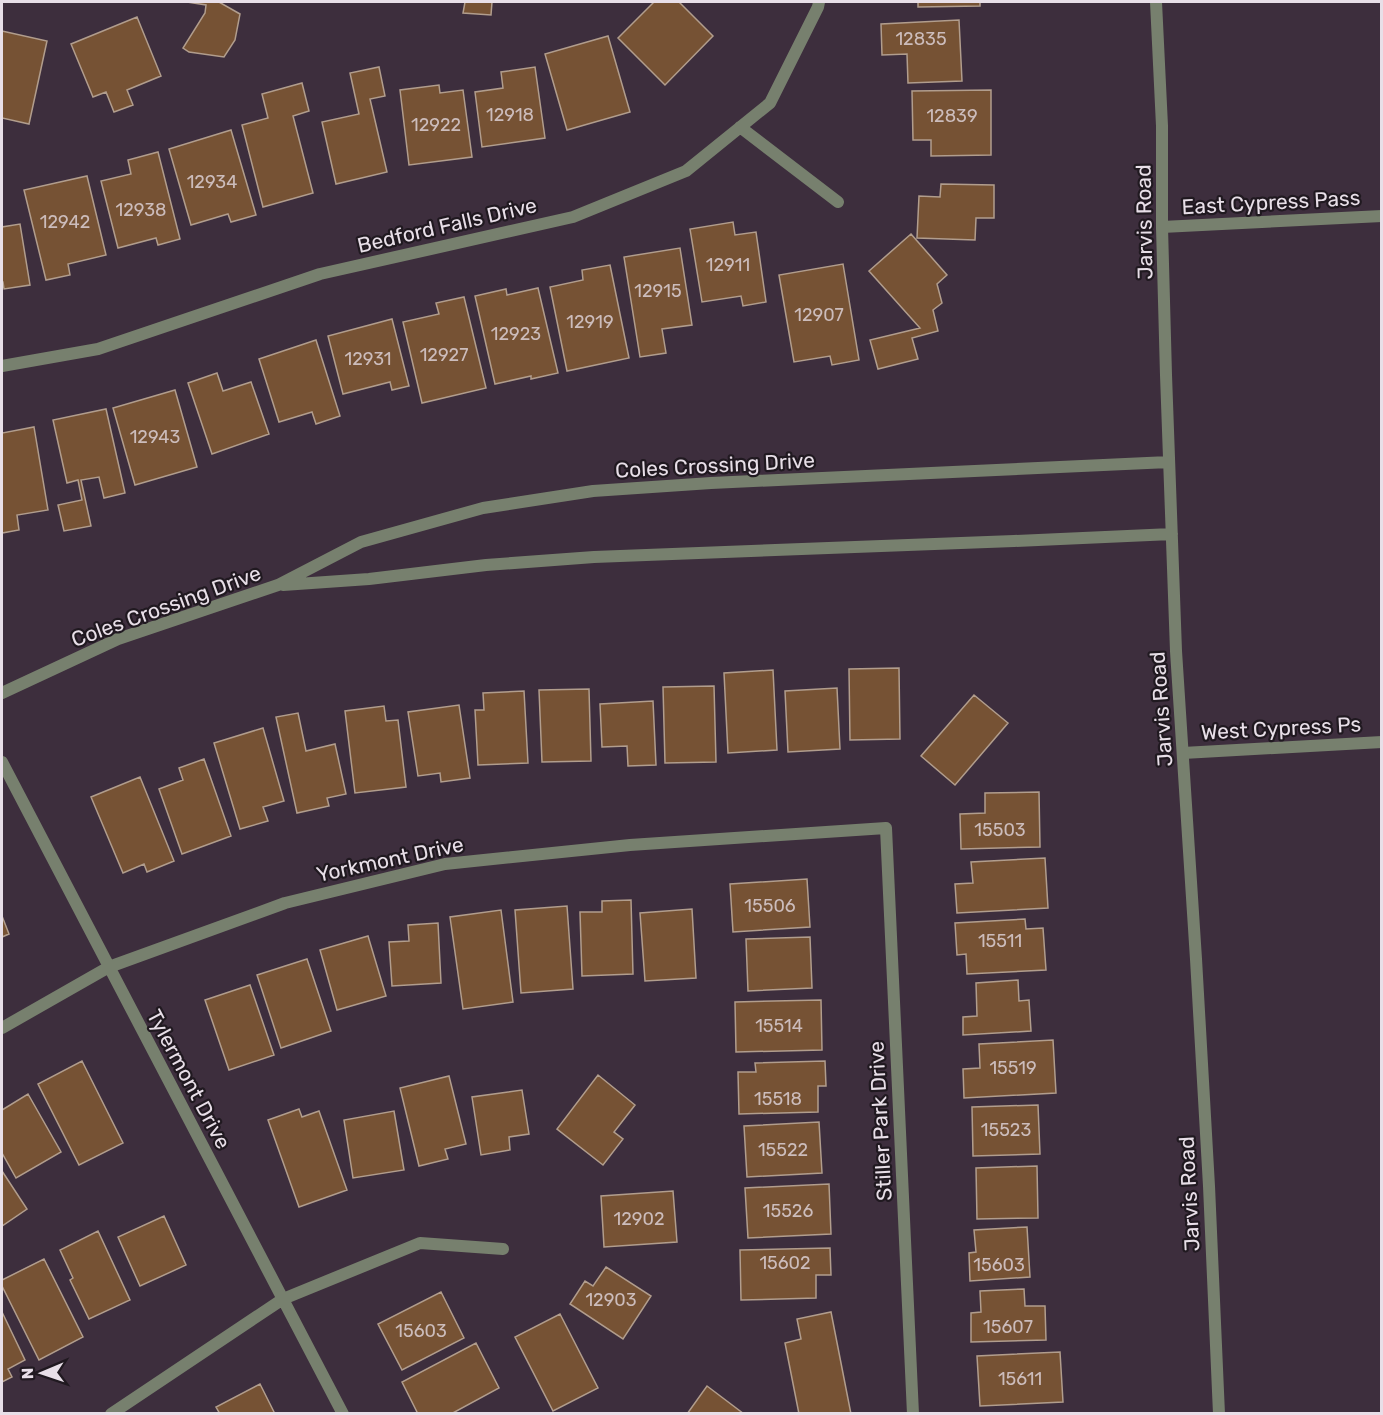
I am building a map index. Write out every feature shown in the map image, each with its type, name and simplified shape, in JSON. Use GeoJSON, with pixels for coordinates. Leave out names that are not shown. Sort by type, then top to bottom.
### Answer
{"type":"FeatureCollection","features":[{"type":"Feature","properties":{"kind":"street","name":"Bedford Falls Drive"},"geometry":{"type":"LineString","coordinates":[[2,366],[98,349],[320,274],[573,217],[686,171],[770,103],[819,2]]}},
{"type":"Feature","properties":{"kind":"street","name":"Jarvis Road"},"geometry":{"type":"LineString","coordinates":[[1156,2],[1162,126],[1162,227],[1176,651],[1209,1186],[1219,1413]]}},
{"type":"Feature","properties":{"kind":"street"},"geometry":{"type":"LineString","coordinates":[[740,127],[838,202]]}},
{"type":"Feature","properties":{"kind":"street","name":"East Cypress Pass"},"geometry":{"type":"LineString","coordinates":[[1162,227],[1382,216]]}},
{"type":"Feature","properties":{"kind":"street","name":"Coles Crossing Drive"},"geometry":{"type":"LineString","coordinates":[[2,693],[118,639],[278,585],[361,542],[483,508],[593,491],[723,482],[1169,462]]}},
{"type":"Feature","properties":{"kind":"street","name":"Coles Crossing Drive"},"geometry":{"type":"LineString","coordinates":[[278,585],[369,579],[486,565],[594,557],[1172,534]]}},
{"type":"Feature","properties":{"kind":"street","name":"West Cypress Ps"},"geometry":{"type":"LineString","coordinates":[[1183,753],[1382,742]]}},
{"type":"Feature","properties":{"kind":"street","name":"Tylermont Drive"},"geometry":{"type":"LineString","coordinates":[[2,762],[343,1413]]}},
{"type":"Feature","properties":{"kind":"street","name":"Yorkmont Drive"},"geometry":{"type":"LineString","coordinates":[[2,1028],[109,967],[285,903],[445,864],[630,845],[886,828]]}},
{"type":"Feature","properties":{"kind":"street","name":"Stiller Park Drive"},"geometry":{"type":"LineString","coordinates":[[886,828],[913,1413]]}},
{"type":"Feature","properties":{"kind":"street"},"geometry":{"type":"LineString","coordinates":[[111,1413],[283,1299],[420,1243],[503,1249]]}},
{"type":"Feature","properties":{"kind":"building"},"geometry":{"type":"Polygon","coordinates":[[[187,2],[219,2],[240,14],[235,40],[224,57],[189,52],[183,48],[205,13],[206,5],[187,2]]]}},
{"type":"Feature","properties":{"kind":"building"},"geometry":{"type":"Polygon","coordinates":[[[465,2],[492,2],[491,15],[463,13],[465,2]]]}},
{"type":"Feature","properties":{"kind":"building"},"geometry":{"type":"Polygon","coordinates":[[[654,2],[679,2],[713,36],[665,85],[618,38],[654,2]]]}},
{"type":"Feature","properties":{"kind":"building"},"geometry":{"type":"Polygon","coordinates":[[[918,2],[980,2],[980,6],[918,7],[918,2]]]}},
{"type":"Feature","properties":{"kind":"building"},"geometry":{"type":"Polygon","coordinates":[[[137,17],[161,76],[127,90],[133,105],[114,112],[106,92],[93,97],[71,44],[137,17]]]}},
{"type":"Feature","properties":{"kind":"building"},"geometry":{"type":"Polygon","coordinates":[[[959,20],[962,81],[908,83],[907,54],[882,55],[881,24],[959,20]]]}},
{"type":"Feature","properties":{"kind":"building"},"geometry":{"type":"Polygon","coordinates":[[[2,31],[47,41],[29,124],[2,118],[2,31]]]}},
{"type":"Feature","properties":{"kind":"building"},"geometry":{"type":"Polygon","coordinates":[[[608,36],[630,112],[567,130],[545,54],[608,36]]]}},
{"type":"Feature","properties":{"kind":"building"},"geometry":{"type":"Polygon","coordinates":[[[379,67],[385,96],[370,99],[387,172],[336,184],[322,122],[359,114],[350,73],[379,67]]]}},
{"type":"Feature","properties":{"kind":"building"},"geometry":{"type":"Polygon","coordinates":[[[535,67],[545,138],[482,147],[475,92],[503,88],[501,72],[535,67]]]}},
{"type":"Feature","properties":{"kind":"building"},"geometry":{"type":"Polygon","coordinates":[[[302,83],[309,111],[293,116],[313,193],[263,207],[242,125],[268,118],[262,94],[302,83]]]}},
{"type":"Feature","properties":{"kind":"building"},"geometry":{"type":"Polygon","coordinates":[[[439,85],[440,93],[463,90],[472,157],[409,165],[400,90],[439,85]]]}},
{"type":"Feature","properties":{"kind":"building"},"geometry":{"type":"Polygon","coordinates":[[[991,90],[991,155],[931,156],[931,140],[913,140],[912,91],[991,90]]]}},
{"type":"Feature","properties":{"kind":"building"},"geometry":{"type":"Polygon","coordinates":[[[231,130],[256,215],[231,222],[228,214],[191,225],[169,149],[231,130]]]}},
{"type":"Feature","properties":{"kind":"building"},"geometry":{"type":"Polygon","coordinates":[[[158,152],[180,239],[158,245],[156,238],[118,248],[101,181],[131,174],[128,160],[158,152]]]}},
{"type":"Feature","properties":{"kind":"building"},"geometry":{"type":"Polygon","coordinates":[[[87,176],[106,255],[68,264],[70,275],[46,280],[24,190],[87,176]]]}},
{"type":"Feature","properties":{"kind":"building"},"geometry":{"type":"Polygon","coordinates":[[[941,184],[994,185],[994,218],[976,218],[975,240],[917,238],[919,196],[940,197],[941,184]]]}},
{"type":"Feature","properties":{"kind":"building"},"geometry":{"type":"Polygon","coordinates":[[[733,222],[735,235],[756,232],[766,302],[743,306],[741,296],[702,302],[690,229],[733,222]]]}},
{"type":"Feature","properties":{"kind":"building"},"geometry":{"type":"Polygon","coordinates":[[[20,224],[30,285],[4,289],[2,227],[20,224]]]}},
{"type":"Feature","properties":{"kind":"building"},"geometry":{"type":"Polygon","coordinates":[[[911,234],[947,275],[937,284],[942,303],[933,310],[938,331],[912,338],[918,359],[878,369],[870,340],[920,328],[869,271],[911,234]]]}},
{"type":"Feature","properties":{"kind":"building"},"geometry":{"type":"Polygon","coordinates":[[[680,248],[692,325],[662,329],[666,353],[640,357],[624,257],[680,248]]]}},
{"type":"Feature","properties":{"kind":"building"},"geometry":{"type":"Polygon","coordinates":[[[843,264],[859,360],[832,365],[830,356],[794,362],[779,275],[843,264]]]}},
{"type":"Feature","properties":{"kind":"building"},"geometry":{"type":"Polygon","coordinates":[[[610,265],[629,358],[567,371],[550,287],[583,280],[582,270],[610,265]]]}},
{"type":"Feature","properties":{"kind":"building"},"geometry":{"type":"Polygon","coordinates":[[[538,288],[558,373],[495,384],[475,296],[506,289],[507,295],[538,288]]]}},
{"type":"Feature","properties":{"kind":"building"},"geometry":{"type":"Polygon","coordinates":[[[464,297],[486,388],[422,403],[403,322],[439,314],[436,303],[464,297]]]}},
{"type":"Feature","properties":{"kind":"building"},"geometry":{"type":"Polygon","coordinates":[[[392,319],[409,386],[392,390],[390,382],[343,394],[328,336],[392,319]]]}},
{"type":"Feature","properties":{"kind":"building"},"geometry":{"type":"Polygon","coordinates":[[[316,340],[340,416],[316,424],[312,412],[279,422],[259,359],[316,340]]]}},
{"type":"Feature","properties":{"kind":"building"},"geometry":{"type":"Polygon","coordinates":[[[217,373],[223,391],[251,382],[269,434],[212,454],[188,383],[217,373]]]}},
{"type":"Feature","properties":{"kind":"building"},"geometry":{"type":"Polygon","coordinates":[[[175,390],[197,467],[135,485],[113,408],[175,390]]]}},
{"type":"Feature","properties":{"kind":"building"},"geometry":{"type":"Polygon","coordinates":[[[106,409],[125,493],[104,498],[99,477],[81,480],[91,526],[64,531],[58,505],[82,500],[78,480],[67,483],[53,420],[106,409]]]}},
{"type":"Feature","properties":{"kind":"building"},"geometry":{"type":"Polygon","coordinates":[[[34,427],[48,510],[17,515],[19,530],[2,533],[2,433],[34,427]]]}},
{"type":"Feature","properties":{"kind":"building"},"geometry":{"type":"Polygon","coordinates":[[[899,668],[900,739],[850,740],[849,669],[899,668]]]}},
{"type":"Feature","properties":{"kind":"building"},"geometry":{"type":"Polygon","coordinates":[[[773,670],[777,750],[728,753],[724,673],[773,670]]]}},
{"type":"Feature","properties":{"kind":"building"},"geometry":{"type":"Polygon","coordinates":[[[714,686],[716,762],[665,763],[663,687],[714,686]]]}},
{"type":"Feature","properties":{"kind":"building"},"geometry":{"type":"Polygon","coordinates":[[[837,688],[840,749],[788,752],[785,691],[837,688]]]}},
{"type":"Feature","properties":{"kind":"building"},"geometry":{"type":"Polygon","coordinates":[[[589,689],[591,761],[542,762],[539,690],[589,689]]]}},
{"type":"Feature","properties":{"kind":"building"},"geometry":{"type":"Polygon","coordinates":[[[524,691],[528,763],[478,765],[475,710],[484,710],[483,693],[524,691]]]}},
{"type":"Feature","properties":{"kind":"building"},"geometry":{"type":"Polygon","coordinates":[[[974,695],[1008,723],[955,785],[921,756],[974,695]]]}},
{"type":"Feature","properties":{"kind":"building"},"geometry":{"type":"Polygon","coordinates":[[[653,701],[656,765],[628,766],[627,746],[602,747],[600,704],[653,701]]]}},
{"type":"Feature","properties":{"kind":"building"},"geometry":{"type":"Polygon","coordinates":[[[459,705],[470,778],[441,782],[440,773],[418,776],[408,712],[459,705]]]}},
{"type":"Feature","properties":{"kind":"building"},"geometry":{"type":"Polygon","coordinates":[[[384,706],[386,721],[398,720],[406,787],[355,793],[345,711],[384,706]]]}},
{"type":"Feature","properties":{"kind":"building"},"geometry":{"type":"Polygon","coordinates":[[[298,713],[306,751],[335,744],[346,794],[327,798],[329,806],[297,813],[276,717],[298,713]]]}},
{"type":"Feature","properties":{"kind":"building"},"geometry":{"type":"Polygon","coordinates":[[[263,728],[284,801],[263,807],[268,821],[240,829],[214,743],[263,728]]]}},
{"type":"Feature","properties":{"kind":"building"},"geometry":{"type":"Polygon","coordinates":[[[204,759],[231,836],[182,854],[159,789],[183,780],[179,768],[204,759]]]}},
{"type":"Feature","properties":{"kind":"building"},"geometry":{"type":"Polygon","coordinates":[[[140,777],[174,861],[147,872],[144,864],[123,873],[91,797],[140,777]]]}},
{"type":"Feature","properties":{"kind":"building"},"geometry":{"type":"Polygon","coordinates":[[[1039,792],[1040,847],[961,849],[960,814],[985,813],[985,793],[1039,792]]]}},
{"type":"Feature","properties":{"kind":"building"},"geometry":{"type":"Polygon","coordinates":[[[1045,858],[1048,908],[957,913],[955,884],[973,883],[971,862],[1045,858]]]}},
{"type":"Feature","properties":{"kind":"building"},"geometry":{"type":"Polygon","coordinates":[[[807,879],[810,927],[733,932],[730,884],[807,879]]]}},
{"type":"Feature","properties":{"kind":"building"},"geometry":{"type":"Polygon","coordinates":[[[631,900],[633,974],[582,976],[580,912],[602,912],[602,901],[631,900]]]}},
{"type":"Feature","properties":{"kind":"building"},"geometry":{"type":"Polygon","coordinates":[[[567,906],[573,989],[521,993],[515,910],[567,906]]]}},
{"type":"Feature","properties":{"kind":"building"},"geometry":{"type":"Polygon","coordinates":[[[692,909],[696,978],[645,981],[640,913],[692,909]]]}},
{"type":"Feature","properties":{"kind":"building"},"geometry":{"type":"Polygon","coordinates":[[[501,910],[513,1002],[463,1009],[450,917],[501,910]]]}},
{"type":"Feature","properties":{"kind":"building"},"geometry":{"type":"Polygon","coordinates":[[[2,916],[9,934],[2,937],[2,916]]]}},
{"type":"Feature","properties":{"kind":"building"},"geometry":{"type":"Polygon","coordinates":[[[1025,919],[1026,929],[1043,928],[1046,970],[967,974],[966,954],[957,955],[955,923],[1025,919]]]}},
{"type":"Feature","properties":{"kind":"building"},"geometry":{"type":"Polygon","coordinates":[[[438,923],[441,983],[392,986],[389,942],[409,941],[408,925],[438,923]]]}},
{"type":"Feature","properties":{"kind":"building"},"geometry":{"type":"Polygon","coordinates":[[[368,936],[386,996],[337,1010],[320,950],[368,936]]]}},
{"type":"Feature","properties":{"kind":"building"},"geometry":{"type":"Polygon","coordinates":[[[810,937],[812,988],[748,991],[746,939],[810,937]]]}},
{"type":"Feature","properties":{"kind":"building"},"geometry":{"type":"Polygon","coordinates":[[[307,959],[331,1031],[281,1048],[257,975],[307,959]]]}},
{"type":"Feature","properties":{"kind":"building"},"geometry":{"type":"Polygon","coordinates":[[[1018,980],[1019,1001],[1029,1000],[1031,1031],[963,1035],[963,1017],[977,1016],[976,983],[1018,980]]]}},
{"type":"Feature","properties":{"kind":"building"},"geometry":{"type":"Polygon","coordinates":[[[250,985],[274,1055],[229,1070],[205,1000],[250,985]]]}},
{"type":"Feature","properties":{"kind":"building"},"geometry":{"type":"Polygon","coordinates":[[[821,1000],[822,1050],[736,1052],[735,1002],[821,1000]]]}},
{"type":"Feature","properties":{"kind":"building"},"geometry":{"type":"Polygon","coordinates":[[[1053,1040],[1056,1093],[964,1098],[963,1069],[980,1068],[979,1044],[1053,1040]]]}},
{"type":"Feature","properties":{"kind":"building"},"geometry":{"type":"Polygon","coordinates":[[[82,1061],[123,1143],[79,1165],[38,1084],[82,1061]]]}},
{"type":"Feature","properties":{"kind":"building"},"geometry":{"type":"Polygon","coordinates":[[[825,1061],[826,1086],[818,1086],[818,1112],[739,1114],[738,1072],[756,1072],[755,1063],[825,1061]]]}},
{"type":"Feature","properties":{"kind":"building"},"geometry":{"type":"Polygon","coordinates":[[[598,1075],[635,1105],[614,1132],[623,1139],[603,1165],[557,1129],[598,1075]]]}},
{"type":"Feature","properties":{"kind":"building"},"geometry":{"type":"Polygon","coordinates":[[[449,1076],[466,1144],[445,1149],[448,1159],[419,1166],[400,1088],[449,1076]]]}},
{"type":"Feature","properties":{"kind":"building"},"geometry":{"type":"Polygon","coordinates":[[[522,1090],[529,1134],[509,1137],[510,1150],[481,1155],[472,1097],[522,1090]]]}},
{"type":"Feature","properties":{"kind":"building"},"geometry":{"type":"Polygon","coordinates":[[[28,1094],[61,1152],[16,1178],[2,1153],[2,1110],[28,1094]]]}},
{"type":"Feature","properties":{"kind":"building"},"geometry":{"type":"Polygon","coordinates":[[[1038,1105],[1040,1154],[973,1156],[972,1107],[1038,1105]]]}},
{"type":"Feature","properties":{"kind":"building"},"geometry":{"type":"Polygon","coordinates":[[[299,1109],[302,1117],[319,1111],[347,1190],[299,1207],[268,1120],[299,1109]]]}},
{"type":"Feature","properties":{"kind":"building"},"geometry":{"type":"Polygon","coordinates":[[[394,1111],[404,1170],[353,1178],[344,1120],[394,1111]]]}},
{"type":"Feature","properties":{"kind":"building"},"geometry":{"type":"Polygon","coordinates":[[[819,1122],[822,1173],[747,1177],[744,1126],[819,1122]]]}},
{"type":"Feature","properties":{"kind":"building"},"geometry":{"type":"Polygon","coordinates":[[[1037,1166],[1038,1218],[977,1219],[976,1168],[1037,1166]]]}},
{"type":"Feature","properties":{"kind":"building"},"geometry":{"type":"Polygon","coordinates":[[[2,1171],[27,1209],[2,1226],[2,1171]]]}},
{"type":"Feature","properties":{"kind":"building"},"geometry":{"type":"Polygon","coordinates":[[[829,1184],[831,1234],[748,1238],[745,1188],[829,1184]]]}},
{"type":"Feature","properties":{"kind":"building"},"geometry":{"type":"Polygon","coordinates":[[[673,1191],[677,1242],[604,1247],[601,1196],[673,1191]]]}},
{"type":"Feature","properties":{"kind":"building"},"geometry":{"type":"Polygon","coordinates":[[[164,1216],[186,1265],[140,1286],[118,1237],[164,1216]]]}},
{"type":"Feature","properties":{"kind":"building"},"geometry":{"type":"Polygon","coordinates":[[[1027,1227],[1030,1277],[970,1281],[969,1253],[976,1252],[974,1230],[1027,1227]]]}},
{"type":"Feature","properties":{"kind":"building"},"geometry":{"type":"Polygon","coordinates":[[[98,1231],[130,1300],[89,1319],[70,1280],[73,1278],[60,1250],[98,1231]]]}},
{"type":"Feature","properties":{"kind":"building"},"geometry":{"type":"Polygon","coordinates":[[[830,1248],[831,1275],[816,1275],[816,1298],[741,1300],[740,1250],[830,1248]]]}},
{"type":"Feature","properties":{"kind":"building"},"geometry":{"type":"Polygon","coordinates":[[[44,1259],[83,1337],[39,1360],[2,1286],[2,1280],[44,1259]]]}},
{"type":"Feature","properties":{"kind":"building"},"geometry":{"type":"Polygon","coordinates":[[[606,1267],[651,1296],[623,1339],[570,1304],[585,1281],[593,1286],[606,1267]]]}},
{"type":"Feature","properties":{"kind":"building"},"geometry":{"type":"Polygon","coordinates":[[[1024,1289],[1025,1306],[1045,1306],[1046,1340],[971,1342],[971,1313],[981,1312],[980,1291],[1024,1289]]]}},
{"type":"Feature","properties":{"kind":"building"},"geometry":{"type":"Polygon","coordinates":[[[441,1292],[464,1338],[402,1370],[378,1324],[441,1292]]]}},
{"type":"Feature","properties":{"kind":"building"},"geometry":{"type":"Polygon","coordinates":[[[2,1312],[25,1360],[8,1369],[12,1377],[2,1382],[2,1312]]]}},
{"type":"Feature","properties":{"kind":"building"},"geometry":{"type":"Polygon","coordinates":[[[831,1312],[851,1414],[799,1414],[785,1343],[801,1339],[797,1319],[831,1312]]]}},
{"type":"Feature","properties":{"kind":"building"},"geometry":{"type":"Polygon","coordinates":[[[560,1314],[598,1388],[553,1411],[515,1337],[560,1314]]]}},
{"type":"Feature","properties":{"kind":"building"},"geometry":{"type":"Polygon","coordinates":[[[476,1343],[499,1388],[451,1414],[418,1414],[402,1382],[476,1343]]]}},
{"type":"Feature","properties":{"kind":"building"},"geometry":{"type":"Polygon","coordinates":[[[1060,1352],[1063,1402],[980,1406],[977,1356],[1060,1352]]]}},
{"type":"Feature","properties":{"kind":"building"},"geometry":{"type":"Polygon","coordinates":[[[260,1384],[275,1414],[220,1414],[216,1407],[260,1384]]]}},
{"type":"Feature","properties":{"kind":"building"},"geometry":{"type":"Polygon","coordinates":[[[707,1386],[744,1414],[687,1414],[707,1386]]]}}]}
